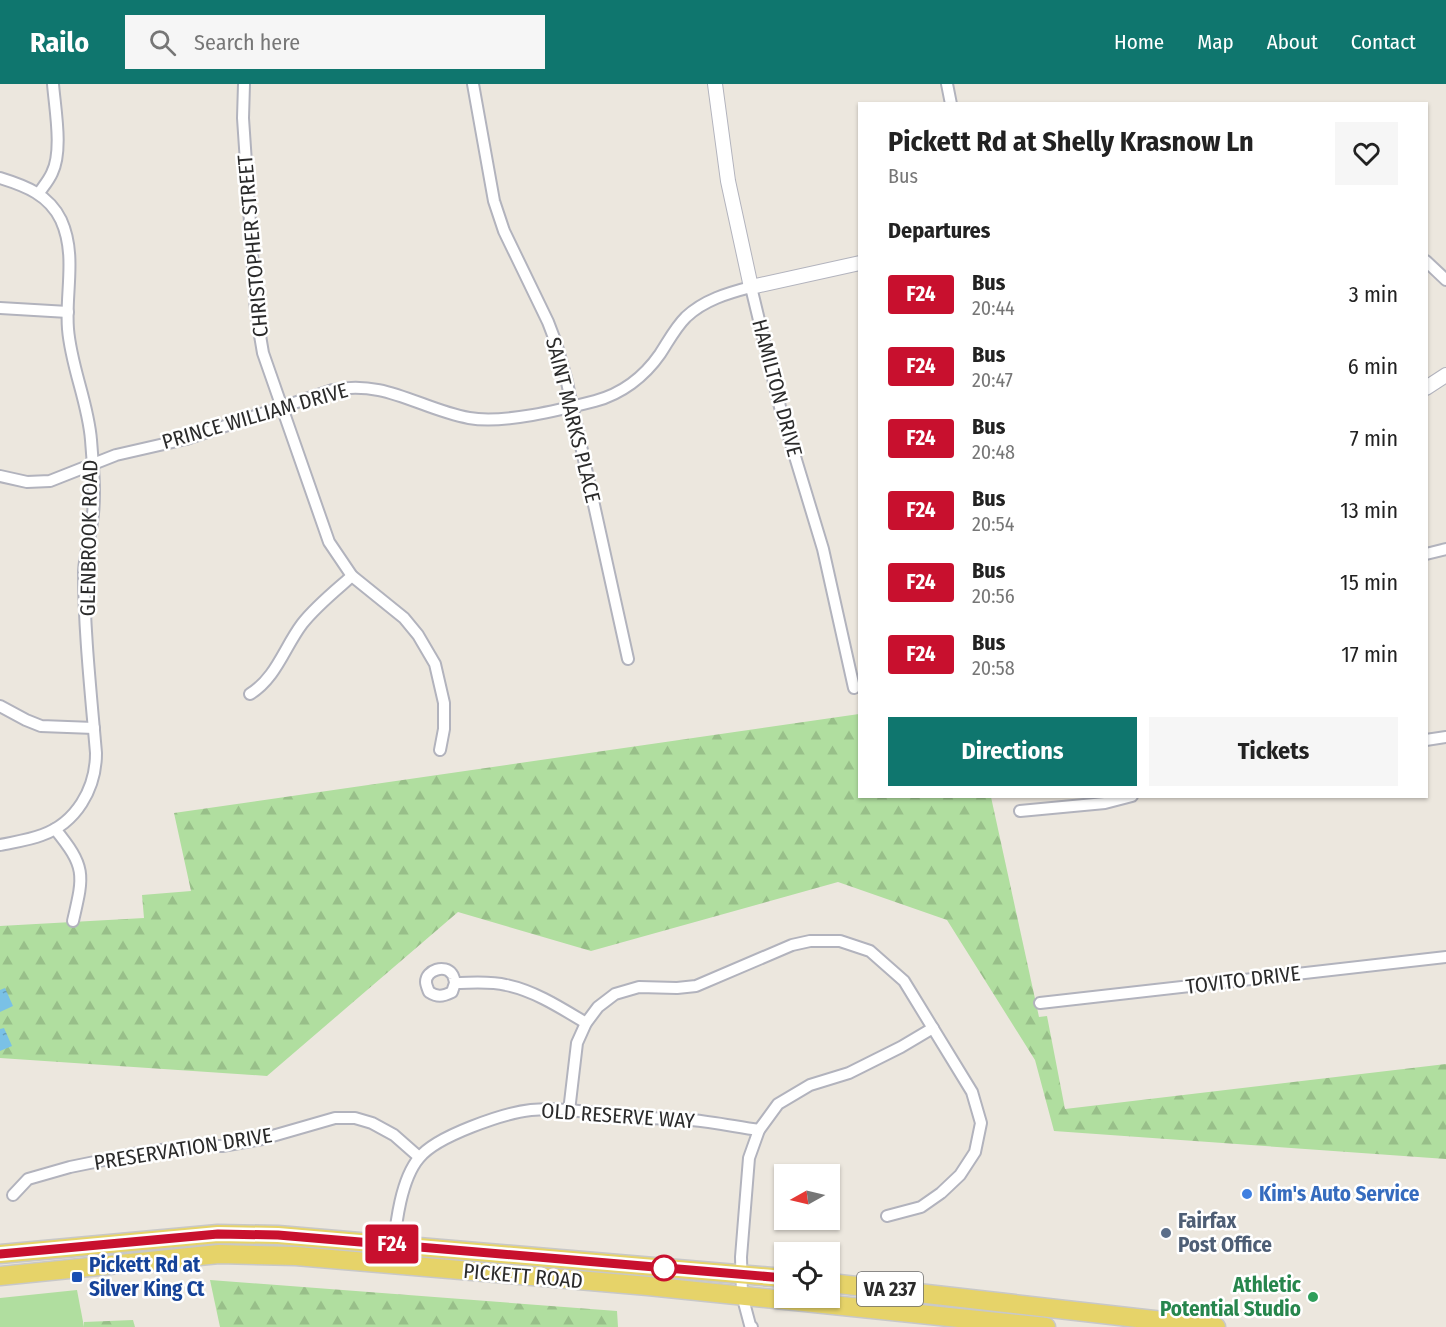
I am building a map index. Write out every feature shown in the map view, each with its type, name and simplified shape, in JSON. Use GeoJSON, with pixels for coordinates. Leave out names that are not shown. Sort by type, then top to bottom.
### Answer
{"type":"FeatureCollection","features":[{"type":"Feature","properties":{"kind":"main road","name":"PICKETT ROAD"},"geometry":{"type":"LineString","coordinates":[[0,1254],[218,1234],[278,1235],[774,1277]]}},
{"type":"Feature","properties":{"kind":"main road","name":"PICKETT ROAD"},"geometry":{"type":"LineString","coordinates":[[0,1276],[219,1254],[296,1256],[742,1295],[947,1322],[1046,1327]]}},
{"type":"Feature","properties":{"kind":"main road","name":"VA 237"},"geometry":{"type":"LineString","coordinates":[[840,1284],[1216,1327]]}},
{"type":"Feature","properties":{"kind":"street"},"geometry":{"type":"LineString","coordinates":[[39,193],[57,161],[53,84]]}},
{"type":"Feature","properties":{"kind":"street","name":"CHRISTOPHER STREET"},"geometry":{"type":"LineString","coordinates":[[244,84],[244,129],[258,330],[263,352],[324,532],[352,576],[404,618],[430,655],[439,677],[444,703],[444,729],[440,750]]}},
{"type":"Feature","properties":{"kind":"street","name":"SAINT MARKS PLACE"},"geometry":{"type":"LineString","coordinates":[[473,84],[494,201],[504,231],[556,343],[628,659]]}},
{"type":"Feature","properties":{"kind":"street","name":"HAMILTON DRIVE"},"geometry":{"type":"LineString","coordinates":[[715,84],[728,181],[752,287],[780,407],[823,549],[854,688]]}},
{"type":"Feature","properties":{"kind":"street"},"geometry":{"type":"LineString","coordinates":[[947,84],[951,102]]}},
{"type":"Feature","properties":{"kind":"street","name":"GLENBROOK ROAD"},"geometry":{"type":"LineString","coordinates":[[0,178],[39,193],[55,209],[64,227],[69,258],[70,343],[88,416],[91,464],[92,522],[84,570],[96,761],[91,787],[83,802],[71,816],[56,829],[42,836],[0,845]]}},
{"type":"Feature","properties":{"kind":"street","name":"PRINCE WILLIAM DRIVE"},"geometry":{"type":"LineString","coordinates":[[0,476],[37,483],[50,481],[134,450],[186,439],[333,390],[363,386],[393,392],[446,412],[479,419],[515,417],[603,399],[627,386],[650,366],[680,323],[712,299],[752,287],[858,263]]}},
{"type":"Feature","properties":{"kind":"street"},"geometry":{"type":"LineString","coordinates":[[1428,263],[1446,280]]}},
{"type":"Feature","properties":{"kind":"street"},"geometry":{"type":"LineString","coordinates":[[0,308],[68,312]]}},
{"type":"Feature","properties":{"kind":"street"},"geometry":{"type":"LineString","coordinates":[[1428,387],[1446,375]]}},
{"type":"Feature","properties":{"kind":"street"},"geometry":{"type":"LineString","coordinates":[[1428,554],[1446,549]]}},
{"type":"Feature","properties":{"kind":"street"},"geometry":{"type":"LineString","coordinates":[[250,694],[273,672],[291,639],[304,622],[352,576]]}},
{"type":"Feature","properties":{"kind":"street"},"geometry":{"type":"LineString","coordinates":[[0,706],[41,726],[94,728]]}},
{"type":"Feature","properties":{"kind":"street"},"geometry":{"type":"LineString","coordinates":[[1428,740],[1446,737]]}},
{"type":"Feature","properties":{"kind":"street"},"geometry":{"type":"LineString","coordinates":[[1020,811],[1105,803],[1124,798]]}},
{"type":"Feature","properties":{"kind":"street"},"geometry":{"type":"LineString","coordinates":[[56,829],[74,851],[80,867],[79,897],[74,921]]}},
{"type":"Feature","properties":{"kind":"street"},"geometry":{"type":"LineString","coordinates":[[569,1111],[577,1043],[586,1023],[598,1007],[615,994],[639,987],[696,986],[792,945],[810,941],[840,941],[870,951],[904,981],[972,1092],[981,1123],[975,1152],[960,1175],[941,1193],[921,1207],[887,1216]]}},
{"type":"Feature","properties":{"kind":"street","name":"TOVITO DRIVE"},"geometry":{"type":"LineString","coordinates":[[1040,1003],[1446,957]]}},
{"type":"Feature","properties":{"kind":"street"},"geometry":{"type":"LineString","coordinates":[[455,983],[505,984],[553,1003],[586,1023]]}},
{"type":"Feature","properties":{"kind":"street"},"geometry":{"type":"LineString","coordinates":[[748,1326],[742,1295],[741,1274],[749,1158],[759,1130],[778,1104],[810,1085],[849,1073],[933,1028]]}},
{"type":"Feature","properties":{"kind":"street","name":"OLD RESERVE WAY"},"geometry":{"type":"LineString","coordinates":[[392,1265],[406,1182],[419,1157],[446,1138],[505,1116],[531,1110],[569,1111],[640,1118],[690,1119],[759,1130]]}},
{"type":"Feature","properties":{"kind":"street","name":"PRESERVATION DRIVE"},"geometry":{"type":"LineString","coordinates":[[14,1195],[28,1179],[70,1167],[134,1154],[189,1146],[222,1146],[262,1139],[335,1118],[355,1118],[372,1124],[394,1135],[419,1157]]}},
{"type":"Feature","properties":{"kind":"street"},"geometry":{"type":"LineString","coordinates":[[947,1322],[951,1296]]}},
{"type":"Feature","properties":{"kind":"green space"},"geometry":{"type":"Polygon","coordinates":[[[858,714],[858,798],[991,798],[1039,1017],[1047,1016],[1065,1109],[1446,1064],[1446,1159],[1054,1131],[1035,1060],[947,920],[838,882],[591,951],[458,912],[267,1076],[0,1058],[0,926],[144,918],[142,895],[191,891],[174,813],[858,714]]]}},
{"type":"Feature","properties":{"kind":"green space"},"geometry":{"type":"Polygon","coordinates":[[[210,1280],[617,1311],[618,1327],[220,1327],[210,1280]]]}},
{"type":"Feature","properties":{"kind":"green space"},"geometry":{"type":"Polygon","coordinates":[[[77,1290],[84,1327],[0,1327],[0,1298],[77,1290]]]}},
{"type":"Feature","properties":{"kind":"green space"},"geometry":{"type":"Polygon","coordinates":[[[133,1320],[135,1327],[84,1327],[84,1322],[133,1320]]]}},
{"type":"Feature","properties":{"kind":"water"},"geometry":{"type":"Polygon","coordinates":[[[5,988],[13,1006],[0,1012],[0,990],[5,988]]]}},
{"type":"Feature","properties":{"kind":"water"},"geometry":{"type":"Polygon","coordinates":[[[4,1028],[12,1046],[0,1051],[0,1029],[4,1028]]]}},
{"type":"Feature","properties":{"kind":"bus line","name":"F24"},"geometry":{"type":"LineString","coordinates":[[0,1254],[218,1234],[278,1235],[774,1277]]}},
{"type":"Feature","properties":{"kind":"place","name":"Kim's Auto Service"},"geometry":{"type":"Point","coordinates":[1247,1194]}},
{"type":"Feature","properties":{"kind":"place","name":"Fairfax Post Office"},"geometry":{"type":"Point","coordinates":[1166,1233]}},
{"type":"Feature","properties":{"kind":"place","name":"Pickett Rd at Silver King Ct"},"geometry":{"type":"Point","coordinates":[77,1277]}},
{"type":"Feature","properties":{"kind":"place","name":"Athletic Potential Studio"},"geometry":{"type":"Point","coordinates":[1313,1297]}}]}
